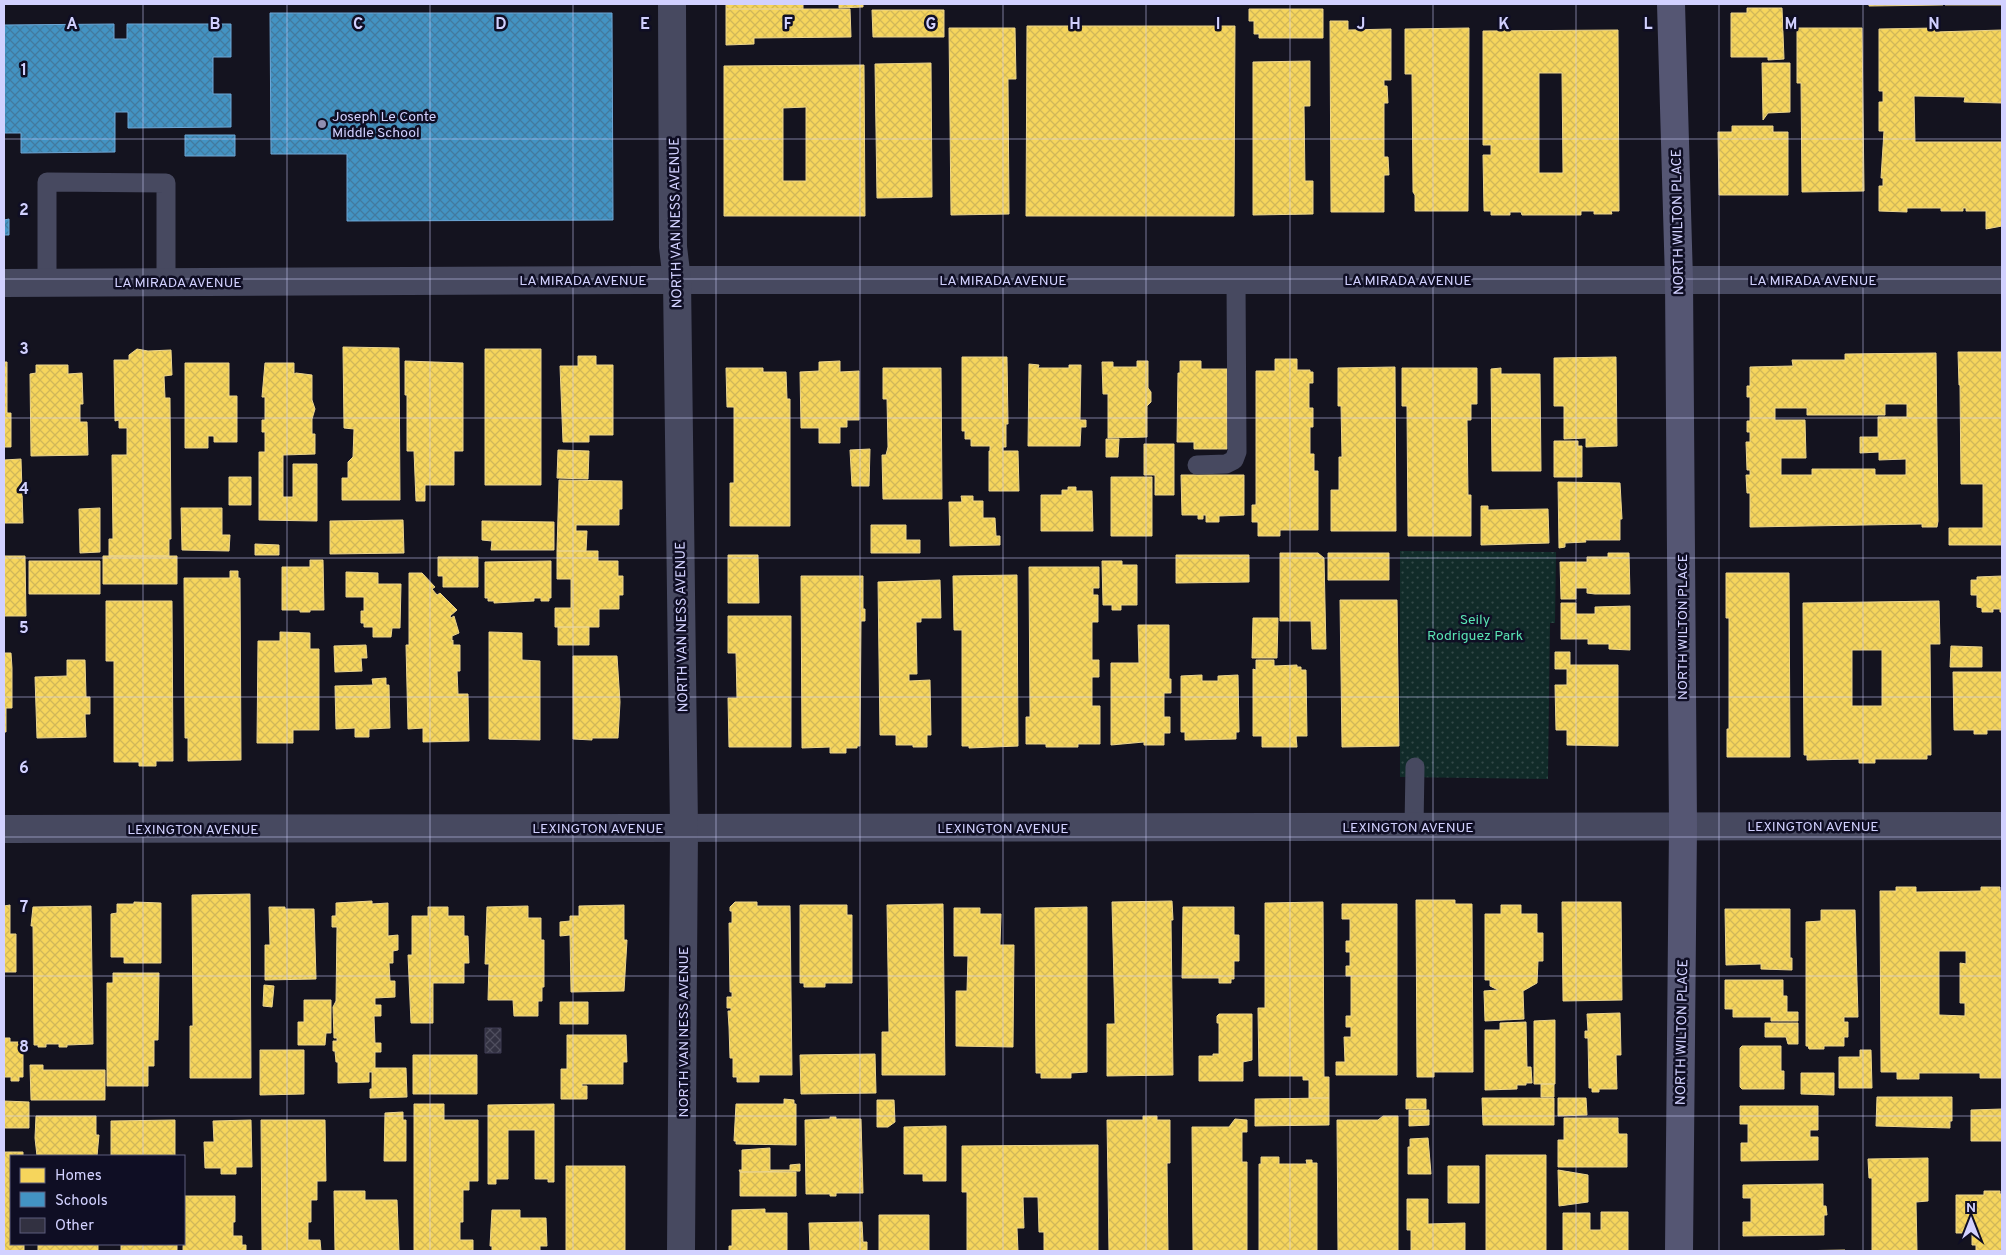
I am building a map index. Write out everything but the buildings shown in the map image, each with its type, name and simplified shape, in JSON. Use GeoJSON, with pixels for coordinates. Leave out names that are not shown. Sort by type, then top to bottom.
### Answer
{"type":"FeatureCollection","features":[{"type":"Feature","properties":{"kind":"main road","name":"NORTH WILTON PLACE"},"geometry":{"type":"LineString","coordinates":[[1671,4],[1679,280],[1683,827],[1679,1251]]}},
{"type":"Feature","properties":{"kind":"street","name":"NORTH VAN NESS AVENUE"},"geometry":{"type":"LineString","coordinates":[[672,4],[673,247],[676,280],[684,828],[681,1251]]}},
{"type":"Feature","properties":{"kind":"street","name":"LA MIRADA AVENUE"},"geometry":{"type":"LineString","coordinates":[[4,283],[676,280],[2002,280]]}},
{"type":"Feature","properties":{"kind":"street","name":"LEXINGTON AVENUE"},"geometry":{"type":"LineString","coordinates":[[4,830],[2002,826]]}},
{"type":"Feature","properties":{"kind":"lane"},"geometry":{"type":"LineString","coordinates":[[47,282],[47,182],[166,183],[166,282]]}},
{"type":"Feature","properties":{"kind":"lane"},"geometry":{"type":"LineString","coordinates":[[1197,465],[1226,464],[1234,460],[1237,452],[1236,280]]}},
{"type":"Feature","properties":{"kind":"lane"},"geometry":{"type":"LineString","coordinates":[[1414,827],[1415,767]]}},
{"type":"Feature","properties":{"kind":"green space","name":"Seily Rodriguez Park"},"geometry":{"type":"Polygon","coordinates":[[[1400,551],[1556,552],[1555,623],[1550,623],[1548,779],[1400,777],[1400,551]]]}},
{"type":"Feature","properties":{"kind":"place","name":"Joseph Le Conte Middle School"},"geometry":{"type":"Point","coordinates":[322,124]}}]}
